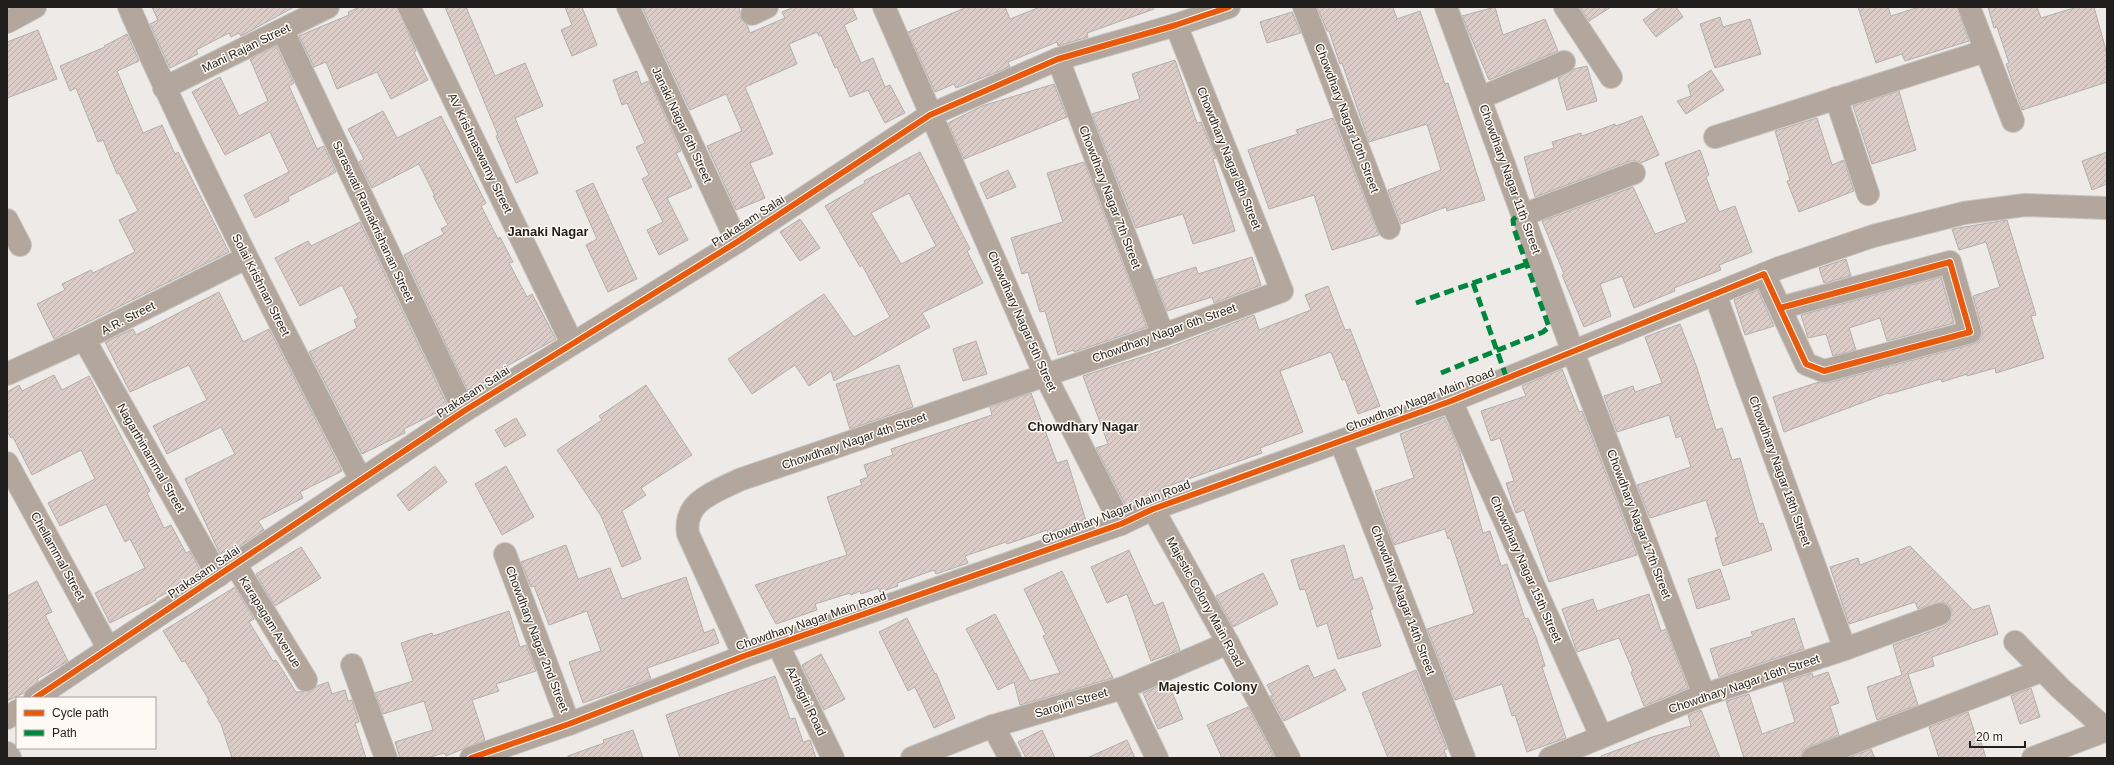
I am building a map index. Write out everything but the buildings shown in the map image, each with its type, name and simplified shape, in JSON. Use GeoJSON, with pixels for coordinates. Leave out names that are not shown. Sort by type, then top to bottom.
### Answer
{"type":"FeatureCollection","features":[{"type":"Feature","properties":{"kind":"main road"},"geometry":{"type":"LineString","coordinates":[[7,753],[10,758]]}},
{"type":"Feature","properties":{"kind":"street"},"geometry":{"type":"LineString","coordinates":[[7,22],[35,7]]}},
{"type":"Feature","properties":{"kind":"street","name":"Solai Krishnan Street"},"geometry":{"type":"LineString","coordinates":[[129,7],[164,88],[246,258],[361,480]]}},
{"type":"Feature","properties":{"kind":"street","name":"Mani Rajan Street"},"geometry":{"type":"LineString","coordinates":[[164,88],[283,31],[328,7]]}},
{"type":"Feature","properties":{"kind":"street","name":"AV Krishnaswamy Street"},"geometry":{"type":"LineString","coordinates":[[409,7],[572,343]]}},
{"type":"Feature","properties":{"kind":"street","name":"Janaki Nagar 6th Street"},"geometry":{"type":"LineString","coordinates":[[628,7],[737,242]]}},
{"type":"Feature","properties":{"kind":"street","name":"Chowdhary Nagar 5th Street"},"geometry":{"type":"LineString","coordinates":[[884,7],[930,115],[1045,374],[1121,524]]}},
{"type":"Feature","properties":{"kind":"street","name":"Prakasam Salai"},"geometry":{"type":"LineString","coordinates":[[36,697],[464,411],[737,242],[930,115],[1058,59],[1176,25],[1229,7]]}},
{"type":"Feature","properties":{"kind":"street","name":"Chowdhary Nagar 10th Street"},"geometry":{"type":"LineString","coordinates":[[1304,7],[1389,228]]}},
{"type":"Feature","properties":{"kind":"street","name":"Chowdhary Nagar 11th Street"},"geometry":{"type":"LineString","coordinates":[[1446,7],[1573,352]]}},
{"type":"Feature","properties":{"kind":"street"},"geometry":{"type":"LineString","coordinates":[[1565,7],[1611,77]]}},
{"type":"Feature","properties":{"kind":"street"},"geometry":{"type":"LineString","coordinates":[[1969,7],[2013,122]]}},
{"type":"Feature","properties":{"kind":"street","name":"Chowdhary Nagar 8th Street"},"geometry":{"type":"LineString","coordinates":[[1176,25],[1282,290]]}},
{"type":"Feature","properties":{"kind":"street","name":"Saraswati Ramakrishanan Street"},"geometry":{"type":"LineString","coordinates":[[283,31],[464,411]]}},
{"type":"Feature","properties":{"kind":"street"},"geometry":{"type":"LineString","coordinates":[[1715,137],[1985,51]]}},
{"type":"Feature","properties":{"kind":"street","name":"Chowdhary Nagar 7th Street"},"geometry":{"type":"LineString","coordinates":[[1058,59],[1163,335]]}},
{"type":"Feature","properties":{"kind":"street"},"geometry":{"type":"LineString","coordinates":[[1480,98],[1564,62]]}},
{"type":"Feature","properties":{"kind":"street"},"geometry":{"type":"LineString","coordinates":[[1836,98],[1868,194]]}},
{"type":"Feature","properties":{"kind":"street"},"geometry":{"type":"LineString","coordinates":[[1523,215],[1634,173]]}},
{"type":"Feature","properties":{"kind":"street","name":"Chowdhary Nagar Main Road"},"geometry":{"type":"LineString","coordinates":[[472,758],[569,724],[744,656],[1121,524],[1153,509],[1451,402],[1764,274],[1873,236],[1964,213],[2025,205],[2107,208]]}},
{"type":"Feature","properties":{"kind":"street"},"geometry":{"type":"LineString","coordinates":[[7,220],[20,245]]}},
{"type":"Feature","properties":{"kind":"street","name":"A.R. Street"},"geometry":{"type":"LineString","coordinates":[[7,374],[84,339],[246,258]]}},
{"type":"Feature","properties":{"kind":"street"},"geometry":{"type":"LineString","coordinates":[[1764,274],[1806,364],[1824,371],[1970,332],[1950,262],[1780,308]]}},
{"type":"Feature","properties":{"kind":"street","name":"Chowdhary Nagar 6th Street"},"geometry":{"type":"LineString","coordinates":[[1045,374],[1163,335],[1282,290]]}},
{"type":"Feature","properties":{"kind":"street","name":"Chowdhary Nagar 18th Street"},"geometry":{"type":"LineString","coordinates":[[1714,294],[1844,649]]}},
{"type":"Feature","properties":{"kind":"street","name":"Nagarthinammal Street"},"geometry":{"type":"LineString","coordinates":[[84,339],[226,570]]}},
{"type":"Feature","properties":{"kind":"street","name":"Chowdhary Nagar 17th Street"},"geometry":{"type":"LineString","coordinates":[[1573,352],[1704,695]]}},
{"type":"Feature","properties":{"kind":"street","name":"Chowdhary Nagar 4th Street"},"geometry":{"type":"LineString","coordinates":[[744,656],[688,534],[687,523],[690,512],[695,506],[716,491],[739,480],[1045,374]]}},
{"type":"Feature","properties":{"kind":"street","name":"Chowdhary Nagar 15th Street"},"geometry":{"type":"LineString","coordinates":[[1451,402],[1601,736]]}},
{"type":"Feature","properties":{"kind":"street","name":"Chowdhary Nagar 14th Street"},"geometry":{"type":"LineString","coordinates":[[1341,442],[1464,758]]}},
{"type":"Feature","properties":{"kind":"street","name":"Chellammal Street"},"geometry":{"type":"LineString","coordinates":[[7,463],[108,648]]}},
{"type":"Feature","properties":{"kind":"street","name":"Majestic Colony Main Road"},"geometry":{"type":"LineString","coordinates":[[1153,509],[1228,643],[1289,758]]}},
{"type":"Feature","properties":{"kind":"street","name":"Chowdhary Nagar 2nd Street"},"geometry":{"type":"LineString","coordinates":[[505,554],[569,724]]}},
{"type":"Feature","properties":{"kind":"street","name":"Karapagam Avenue"},"geometry":{"type":"LineString","coordinates":[[226,570],[306,680]]}},
{"type":"Feature","properties":{"kind":"street","name":"Chowdhary Nagar 16th Street"},"geometry":{"type":"LineString","coordinates":[[1550,758],[1704,695],[1844,649],[1940,614]]}},
{"type":"Feature","properties":{"kind":"street"},"geometry":{"type":"LineString","coordinates":[[2015,642],[2041,671],[2107,730],[2033,758]]}},
{"type":"Feature","properties":{"kind":"street","name":"Sarojini Street"},"geometry":{"type":"LineString","coordinates":[[912,758],[993,726],[1123,688],[1228,643]]}},
{"type":"Feature","properties":{"kind":"street","name":"Azhagiri Road"},"geometry":{"type":"LineString","coordinates":[[778,645],[833,758]]}},
{"type":"Feature","properties":{"kind":"street"},"geometry":{"type":"LineString","coordinates":[[352,665],[386,758]]}},
{"type":"Feature","properties":{"kind":"street"},"geometry":{"type":"LineString","coordinates":[[1813,758],[2041,671]]}},
{"type":"Feature","properties":{"kind":"street"},"geometry":{"type":"LineString","coordinates":[[1123,688],[1157,758]]}},
{"type":"Feature","properties":{"kind":"street"},"geometry":{"type":"LineString","coordinates":[[7,718],[16,712]]}},
{"type":"Feature","properties":{"kind":"street"},"geometry":{"type":"LineString","coordinates":[[993,726],[1010,758]]}},
{"type":"Feature","properties":{"kind":"marked path"},"geometry":{"type":"LineString","coordinates":[[1441,373],[1543,332],[1549,327],[1514,229],[1513,220],[1516,217],[1523,215]]}},
{"type":"Feature","properties":{"kind":"marked path"},"geometry":{"type":"LineString","coordinates":[[1416,303],[1527,264]]}},
{"type":"Feature","properties":{"kind":"marked path"},"geometry":{"type":"LineString","coordinates":[[1473,283],[1507,379]]}},
{"type":"Feature","properties":{"kind":"cycle path"},"geometry":{"type":"LineString","coordinates":[[36,697],[464,411],[737,242],[930,115],[1058,59],[1176,25],[1229,7]]}},
{"type":"Feature","properties":{"kind":"cycle path"},"geometry":{"type":"LineString","coordinates":[[471,758],[569,724],[744,656],[1121,524],[1153,509],[1451,401],[1764,274],[1806,364],[1824,371],[1970,332],[1950,262],[1780,308]]}},
{"type":"Feature","properties":{"kind":"district","name":"Janaki Nagar"},"geometry":{"type":"Point","coordinates":[548,231]}},
{"type":"Feature","properties":{"kind":"district","name":"Chowdhary Nagar"},"geometry":{"type":"Point","coordinates":[1083,426]}},
{"type":"Feature","properties":{"kind":"district","name":"Majestic Colony"},"geometry":{"type":"Point","coordinates":[1208,686]}}]}
